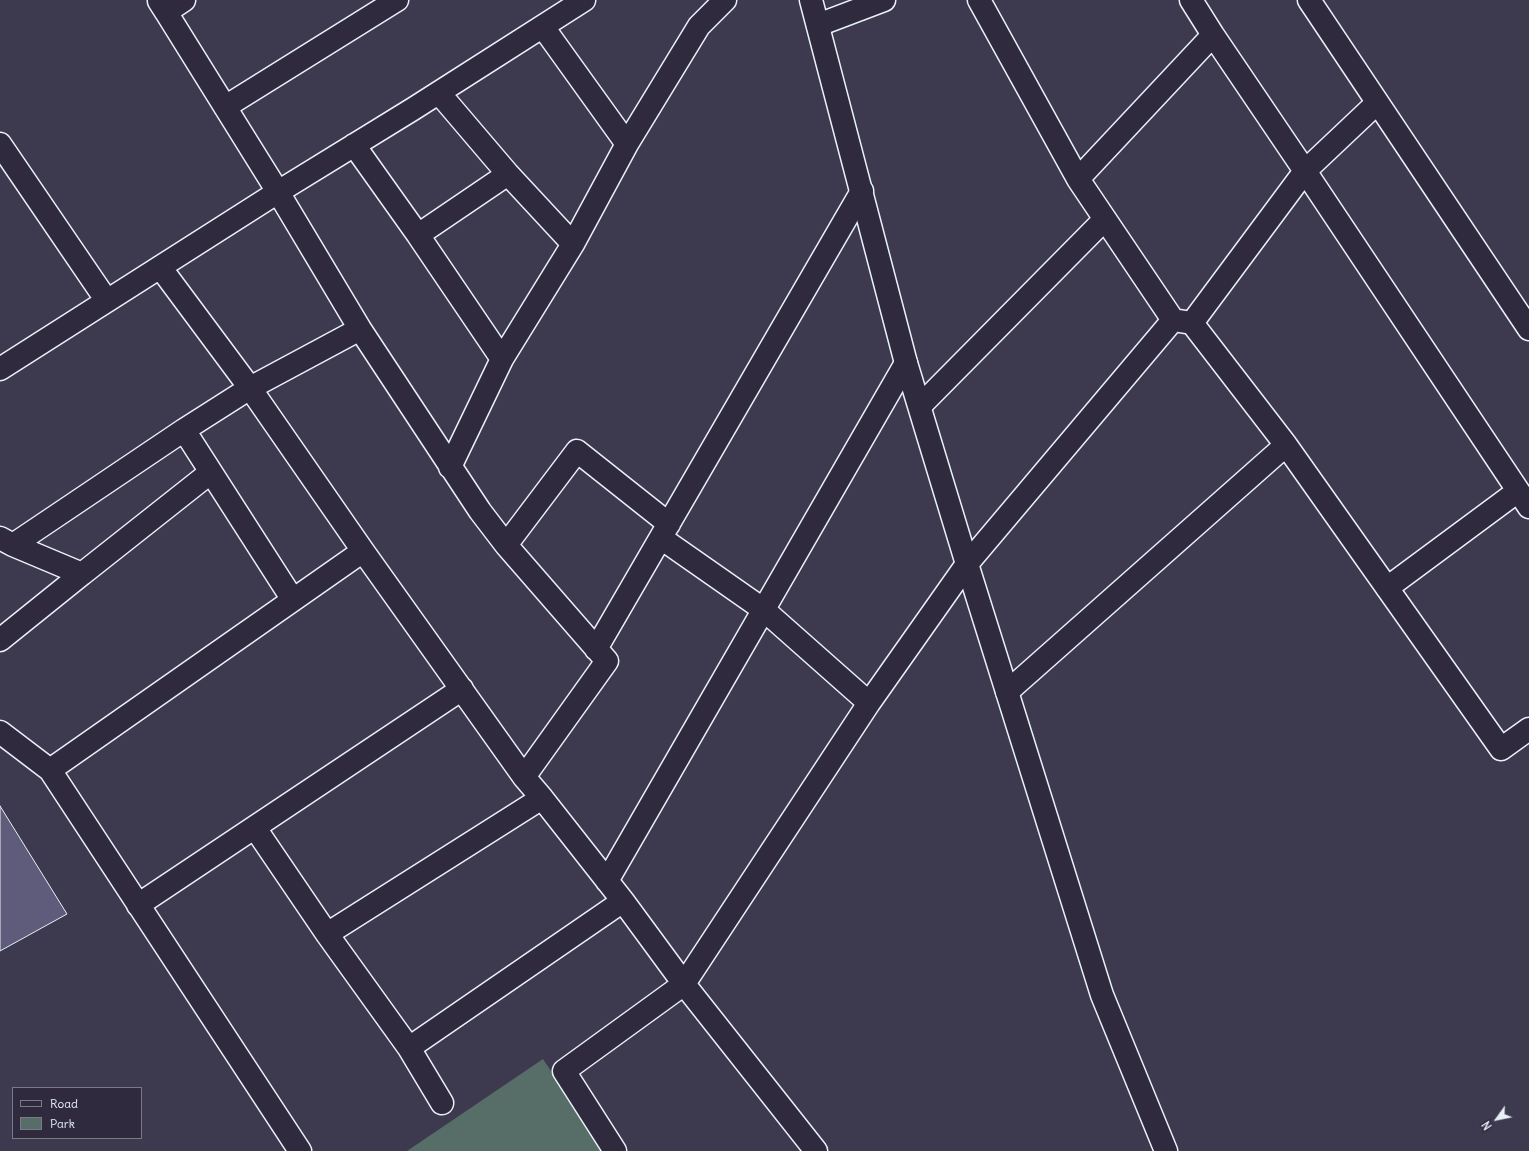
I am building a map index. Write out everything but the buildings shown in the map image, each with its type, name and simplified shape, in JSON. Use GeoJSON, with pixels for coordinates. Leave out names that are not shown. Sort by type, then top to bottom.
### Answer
{"type":"FeatureCollection","features":[{"type":"Feature","properties":{"kind":"street"},"geometry":{"type":"LineString","coordinates":[[225,107],[397,0]]}},
{"type":"Feature","properties":{"kind":"street"},"geometry":{"type":"LineString","coordinates":[[0,369],[584,0]]}},
{"type":"Feature","properties":{"kind":"street"},"geometry":{"type":"LineString","coordinates":[[450,467],[502,359],[573,244],[627,144],[698,26],[725,0]]}},
{"type":"Feature","properties":{"kind":"street"},"geometry":{"type":"LineString","coordinates":[[811,0],[906,363],[967,564],[1102,995],[1166,1151]]}},
{"type":"Feature","properties":{"kind":"street"},"geometry":{"type":"LineString","coordinates":[[818,25],[884,0]]}},
{"type":"Feature","properties":{"kind":"street"},"geometry":{"type":"LineString","coordinates":[[978,0],[1078,179],[1104,219],[1183,321],[1286,445],[1501,749],[1529,729]]}},
{"type":"Feature","properties":{"kind":"street"},"geometry":{"type":"LineString","coordinates":[[1190,0],[1524,499],[1387,588]]}},
{"type":"Feature","properties":{"kind":"street"},"geometry":{"type":"LineString","coordinates":[[1309,0],[1529,329]]}},
{"type":"Feature","properties":{"kind":"street"},"geometry":{"type":"LineString","coordinates":[[169,4],[225,107],[360,329],[450,467],[480,511],[506,545],[607,661],[524,778]]}},
{"type":"Feature","properties":{"kind":"street"},"geometry":{"type":"LineString","coordinates":[[543,27],[627,144]]}},
{"type":"Feature","properties":{"kind":"street"},"geometry":{"type":"LineString","coordinates":[[1078,179],[1213,36]]}},
{"type":"Feature","properties":{"kind":"street"},"geometry":{"type":"LineString","coordinates":[[439,93],[508,174],[573,244]]}},
{"type":"Feature","properties":{"kind":"street"},"geometry":{"type":"LineString","coordinates":[[614,1151],[564,1071],[684,984],[869,703],[967,564],[1183,321],[1305,171],[1378,103]]}},
{"type":"Feature","properties":{"kind":"street"},"geometry":{"type":"LineString","coordinates":[[0,144],[107,301]]}},
{"type":"Feature","properties":{"kind":"street"},"geometry":{"type":"LineString","coordinates":[[354,145],[418,235],[502,359]]}},
{"type":"Feature","properties":{"kind":"street"},"geometry":{"type":"LineString","coordinates":[[418,235],[508,174]]}},
{"type":"Feature","properties":{"kind":"street"},"geometry":{"type":"LineString","coordinates":[[596,649],[862,191]]}},
{"type":"Feature","properties":{"kind":"street"},"geometry":{"type":"LineString","coordinates":[[920,406],[1104,219]]}},
{"type":"Feature","properties":{"kind":"street"},"geometry":{"type":"LineString","coordinates":[[160,267],[250,388],[363,551],[524,778],[542,798],[607,881],[684,984],[816,1151]]}},
{"type":"Feature","properties":{"kind":"street"},"geometry":{"type":"LineString","coordinates":[[6,541],[250,388],[360,329]]}},
{"type":"Feature","properties":{"kind":"street"},"geometry":{"type":"LineString","coordinates":[[607,881],[906,363]]}},
{"type":"Feature","properties":{"kind":"street"},"geometry":{"type":"LineString","coordinates":[[184,430],[293,600]]}},
{"type":"Feature","properties":{"kind":"street"},"geometry":{"type":"LineString","coordinates":[[1007,692],[1286,445]]}},
{"type":"Feature","properties":{"kind":"street"},"geometry":{"type":"LineString","coordinates":[[506,545],[577,451],[665,531],[764,610],[869,703]]}},
{"type":"Feature","properties":{"kind":"street"},"geometry":{"type":"LineString","coordinates":[[0,640],[211,472]]}},
{"type":"Feature","properties":{"kind":"street"},"geometry":{"type":"LineString","coordinates":[[6,541],[82,574]]}},
{"type":"Feature","properties":{"kind":"street"},"geometry":{"type":"LineString","coordinates":[[50,770],[363,551]]}},
{"type":"Feature","properties":{"kind":"street"},"geometry":{"type":"LineString","coordinates":[[138,905],[462,689]]}},
{"type":"Feature","properties":{"kind":"street"},"geometry":{"type":"LineString","coordinates":[[0,732],[50,770],[138,905],[292,1148]]}},
{"type":"Feature","properties":{"kind":"street"},"geometry":{"type":"LineString","coordinates":[[327,934],[542,798]]}},
{"type":"Feature","properties":{"kind":"street"},"geometry":{"type":"LineString","coordinates":[[255,828],[327,934],[408,1048],[442,1103]]}},
{"type":"Feature","properties":{"kind":"street"},"geometry":{"type":"LineString","coordinates":[[408,1048],[623,902]]}},
{"type":"Feature","properties":{"kind":"green space"},"geometry":{"type":"Polygon","coordinates":[[[543,1059],[604,1151],[407,1151],[543,1059]]]}}]}
